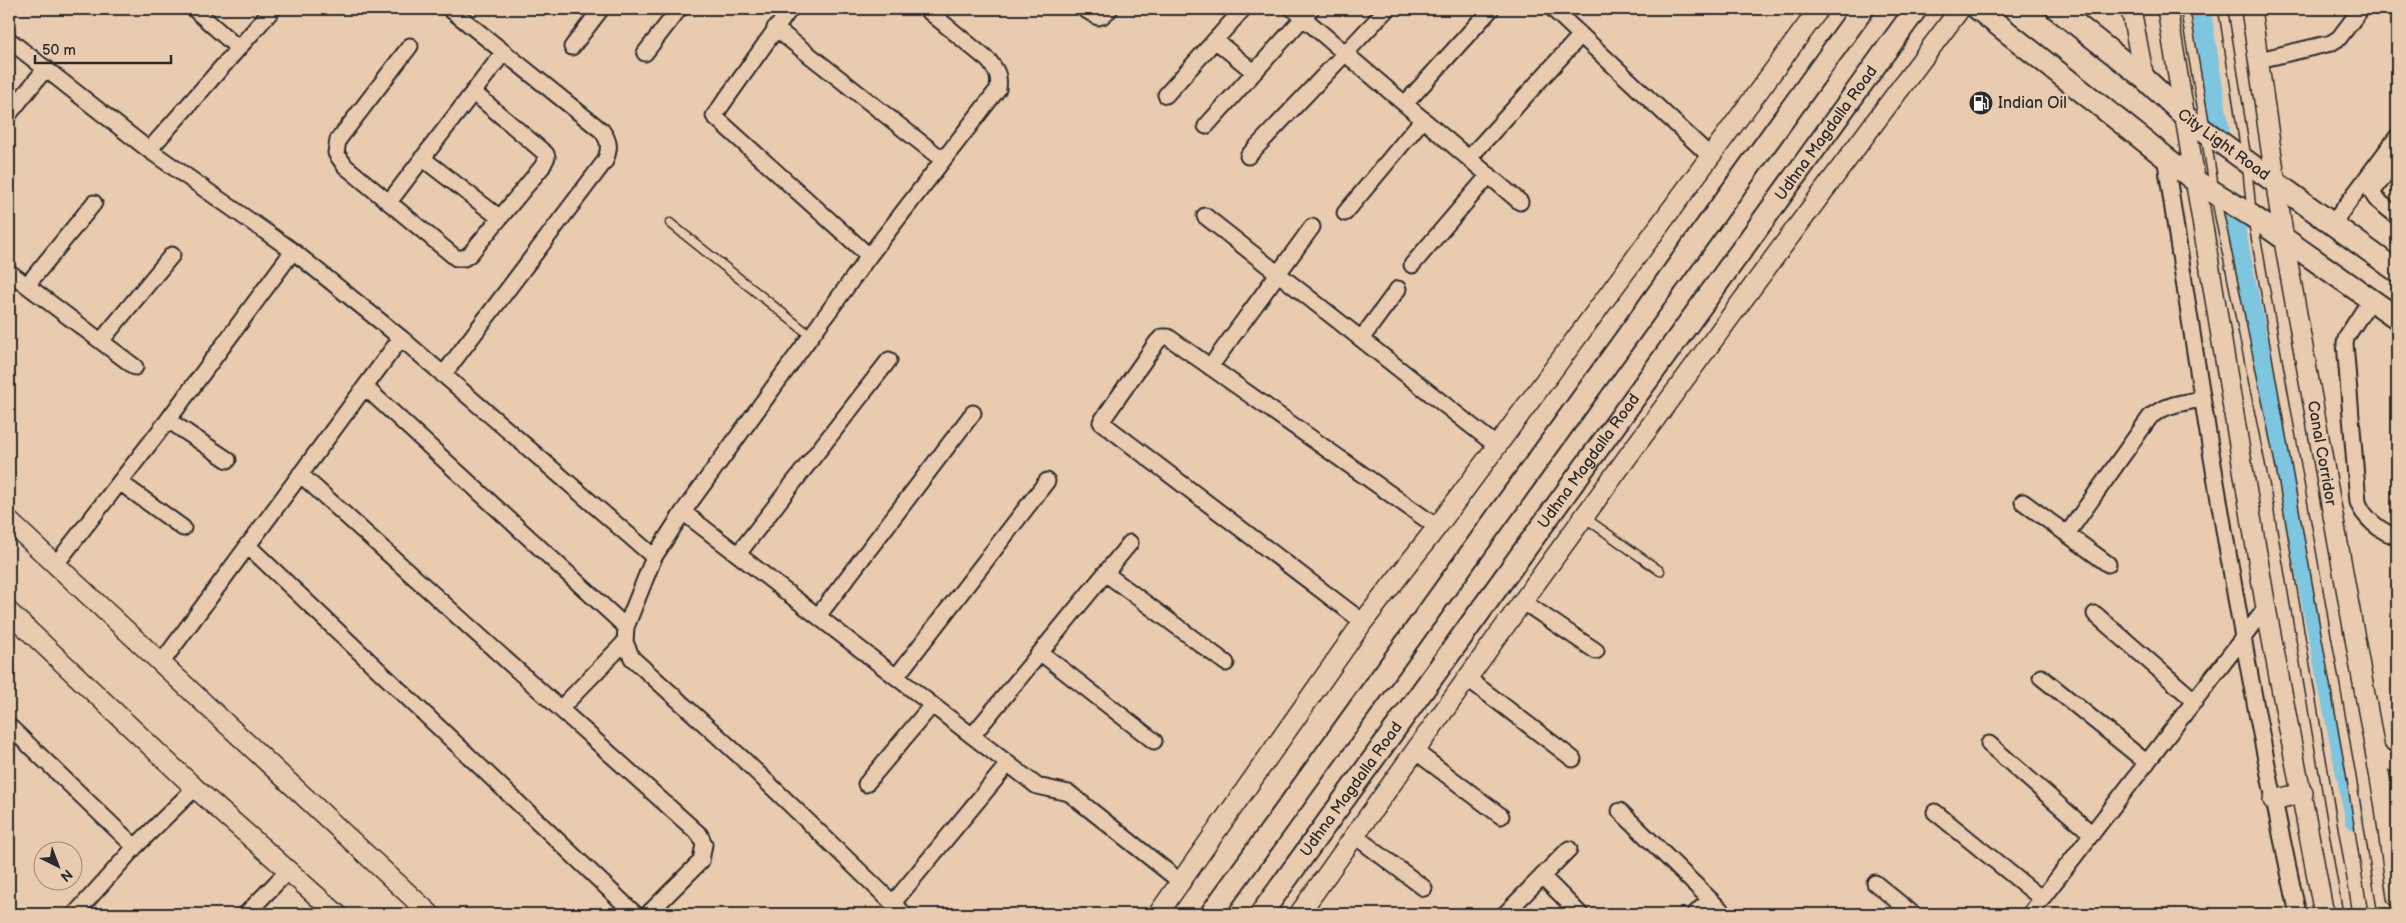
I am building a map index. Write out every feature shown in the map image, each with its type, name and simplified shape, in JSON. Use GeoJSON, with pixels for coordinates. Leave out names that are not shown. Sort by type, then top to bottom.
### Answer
{"type":"FeatureCollection","features":[{"type":"Feature","properties":{"kind":"main road"},"geometry":{"type":"LineString","coordinates":[[1211,914],[1863,9]]}},
{"type":"Feature","properties":{"kind":"main road","name":"Udhna Magdalla Road"},"geometry":{"type":"LineString","coordinates":[[1261,914],[1916,9]]}},
{"type":"Feature","properties":{"kind":"main road"},"geometry":{"type":"LineString","coordinates":[[1978,9],[2194,180],[2252,216],[2284,241],[2397,318]]}},
{"type":"Feature","properties":{"kind":"main road","name":"City Light Road"},"geometry":{"type":"LineString","coordinates":[[2057,9],[2144,78],[2187,118],[2397,271]]}},
{"type":"Feature","properties":{"kind":"street"},"geometry":{"type":"LineString","coordinates":[[194,9],[238,48]]}},
{"type":"Feature","properties":{"kind":"street"},"geometry":{"type":"LineString","coordinates":[[149,150],[273,9]]}},
{"type":"Feature","properties":{"kind":"street"},"geometry":{"type":"LineString","coordinates":[[443,375],[605,161],[609,151],[609,141],[602,131],[450,9]]}},
{"type":"Feature","properties":{"kind":"street"},"geometry":{"type":"LineString","coordinates":[[572,47],[600,9]]}},
{"type":"Feature","properties":{"kind":"street"},"geometry":{"type":"LineString","coordinates":[[645,53],[679,9]]}},
{"type":"Feature","properties":{"kind":"street"},"geometry":{"type":"LineString","coordinates":[[790,9],[714,116],[869,256]]}},
{"type":"Feature","properties":{"kind":"street"},"geometry":{"type":"LineString","coordinates":[[904,914],[743,759],[632,658],[625,642],[626,627],[654,558],[683,512],[869,256],[998,89],[1000,79],[997,70],[989,61],[926,9]]}},
{"type":"Feature","properties":{"kind":"street"},"geometry":{"type":"LineString","coordinates":[[1084,9],[1098,17],[1110,9]]}},
{"type":"Feature","properties":{"kind":"street"},"geometry":{"type":"LineString","coordinates":[[1166,95],[1243,9]]}},
{"type":"Feature","properties":{"kind":"street"},"geometry":{"type":"LineString","coordinates":[[1248,156],[1387,9]]}},
{"type":"Feature","properties":{"kind":"street"},"geometry":{"type":"LineString","coordinates":[[1406,104],[1491,9]]}},
{"type":"Feature","properties":{"kind":"street"},"geometry":{"type":"LineString","coordinates":[[1158,914],[1182,883],[1221,822],[1363,622],[1437,527],[1819,9]]}},
{"type":"Feature","properties":{"kind":"street"},"geometry":{"type":"LineString","coordinates":[[1299,914],[1522,601],[1776,253],[1960,9]]}},
{"type":"Feature","properties":{"kind":"street"},"geometry":{"type":"LineString","coordinates":[[2131,9],[2144,78]]}},
{"type":"Feature","properties":{"kind":"street"},"geometry":{"type":"LineString","coordinates":[[2167,9],[2187,118],[2194,180],[2266,608],[2303,793],[2324,914]]}},
{"type":"Feature","properties":{"kind":"street","name":"Canal Corridor"},"geometry":{"type":"LineString","coordinates":[[2251,9],[2284,241],[2375,751],[2397,896]]}},
{"type":"Feature","properties":{"kind":"street"},"geometry":{"type":"LineString","coordinates":[[2259,60],[2331,43],[2339,38],[2361,9]]}},
{"type":"Feature","properties":{"kind":"street"},"geometry":{"type":"LineString","coordinates":[[1206,126],[1254,72],[1303,12],[1345,53],[1520,202]]}},
{"type":"Feature","properties":{"kind":"street"},"geometry":{"type":"LineString","coordinates":[[1563,12],[1581,35],[1710,156]]}},
{"type":"Feature","properties":{"kind":"street"},"geometry":{"type":"LineString","coordinates":[[775,28],[943,160]]}},
{"type":"Feature","properties":{"kind":"street"},"geometry":{"type":"LineString","coordinates":[[1469,158],[1581,35]]}},
{"type":"Feature","properties":{"kind":"street"},"geometry":{"type":"LineString","coordinates":[[9,40],[149,150],[293,250],[401,338],[654,558]]}},
{"type":"Feature","properties":{"kind":"street"},"geometry":{"type":"LineString","coordinates":[[1215,40],[1254,72]]}},
{"type":"Feature","properties":{"kind":"street"},"geometry":{"type":"LineString","coordinates":[[410,46],[338,140],[336,153],[345,166],[456,258],[464,258],[470,254],[542,166],[547,157],[546,154],[474,92]]}},
{"type":"Feature","properties":{"kind":"street"},"geometry":{"type":"LineString","coordinates":[[389,202],[504,52]]}},
{"type":"Feature","properties":{"kind":"street"},"geometry":{"type":"LineString","coordinates":[[9,114],[46,68]]}},
{"type":"Feature","properties":{"kind":"street"},"geometry":{"type":"LineString","coordinates":[[1345,213],[1424,119]]}},
{"type":"Feature","properties":{"kind":"street"},"geometry":{"type":"LineString","coordinates":[[2333,223],[2397,137]]}},
{"type":"Feature","properties":{"kind":"street"},"geometry":{"type":"LineString","coordinates":[[2164,156],[2202,399],[2243,638],[2273,800],[2298,914]]}},
{"type":"Feature","properties":{"kind":"street"},"geometry":{"type":"LineString","coordinates":[[422,158],[500,218]]}},
{"type":"Feature","properties":{"kind":"street"},"geometry":{"type":"LineString","coordinates":[[2397,158],[2372,193],[2376,200],[2397,216]]}},
{"type":"Feature","properties":{"kind":"street"},"geometry":{"type":"LineString","coordinates":[[1412,265],[1489,175]]}},
{"type":"Feature","properties":{"kind":"street"},"geometry":{"type":"LineString","coordinates":[[28,284],[94,204]]}},
{"type":"Feature","properties":{"kind":"street"},"geometry":{"type":"LineString","coordinates":[[1205,216],[1497,446]]}},
{"type":"Feature","properties":{"kind":"street"},"geometry":{"type":"LineString","coordinates":[[1210,367],[1312,227]]}},
{"type":"Feature","properties":{"kind":"street"},"geometry":{"type":"LineString","coordinates":[[56,564],[121,483],[293,250]]}},
{"type":"Feature","properties":{"kind":"street"},"geometry":{"type":"LineString","coordinates":[[101,341],[172,255]]}},
{"type":"Feature","properties":{"kind":"street"},"geometry":{"type":"LineString","coordinates":[[9,272],[28,284],[135,367]]}},
{"type":"Feature","properties":{"kind":"street"},"geometry":{"type":"LineString","coordinates":[[1362,339],[1398,289]]}},
{"type":"Feature","properties":{"kind":"street"},"geometry":{"type":"LineString","coordinates":[[2371,299],[2347,336],[2345,343],[2358,502],[2364,516],[2391,535],[2397,536]]}},
{"type":"Feature","properties":{"kind":"street"},"geometry":{"type":"LineString","coordinates":[[1363,622],[1100,422],[1162,337],[1168,337],[1437,527]]}},
{"type":"Feature","properties":{"kind":"street"},"geometry":{"type":"LineString","coordinates":[[162,662],[401,338]]}},
{"type":"Feature","properties":{"kind":"street"},"geometry":{"type":"LineString","coordinates":[[738,554],[889,360]]}},
{"type":"Feature","properties":{"kind":"street"},"geometry":{"type":"LineString","coordinates":[[365,387],[626,627]]}},
{"type":"Feature","properties":{"kind":"street"},"geometry":{"type":"LineString","coordinates":[[2067,534],[2150,417],[2160,408],[2202,399]]}},
{"type":"Feature","properties":{"kind":"street"},"geometry":{"type":"LineString","coordinates":[[818,616],[973,413]]}},
{"type":"Feature","properties":{"kind":"street"},"geometry":{"type":"LineString","coordinates":[[168,420],[228,460]]}},
{"type":"Feature","properties":{"kind":"street"},"geometry":{"type":"LineString","coordinates":[[300,474],[700,835],[704,844],[700,861],[648,914]]}},
{"type":"Feature","properties":{"kind":"street"},"geometry":{"type":"LineString","coordinates":[[896,677],[1047,481]]}},
{"type":"Feature","properties":{"kind":"street"},"geometry":{"type":"LineString","coordinates":[[121,483],[183,528]]}},
{"type":"Feature","properties":{"kind":"street"},"geometry":{"type":"LineString","coordinates":[[2023,502],[2108,564]]}},
{"type":"Feature","properties":{"kind":"street"},"geometry":{"type":"LineString","coordinates":[[683,512],[1037,786],[1069,793],[1182,883]]}},
{"type":"Feature","properties":{"kind":"street"},"geometry":{"type":"LineString","coordinates":[[9,521],[430,914]]}},
{"type":"Feature","properties":{"kind":"street"},"geometry":{"type":"LineString","coordinates":[[972,736],[1130,542]]}},
{"type":"Feature","properties":{"kind":"street"},"geometry":{"type":"LineString","coordinates":[[247,545],[635,914]]}},
{"type":"Feature","properties":{"kind":"street"},"geometry":{"type":"LineString","coordinates":[[1106,573],[1226,663]]}},
{"type":"Feature","properties":{"kind":"street"},"geometry":{"type":"LineString","coordinates":[[1522,601],[1596,651]]}},
{"type":"Feature","properties":{"kind":"street"},"geometry":{"type":"LineString","coordinates":[[2030,914],[2266,608]]}},
{"type":"Feature","properties":{"kind":"street"},"geometry":{"type":"LineString","coordinates":[[9,612],[195,788],[337,914]]}},
{"type":"Feature","properties":{"kind":"street"},"geometry":{"type":"LineString","coordinates":[[2095,614],[2195,700]]}},
{"type":"Feature","properties":{"kind":"street"},"geometry":{"type":"LineString","coordinates":[[560,709],[625,642]]}},
{"type":"Feature","properties":{"kind":"street"},"geometry":{"type":"LineString","coordinates":[[1041,653],[1154,741]]}},
{"type":"Feature","properties":{"kind":"street"},"geometry":{"type":"LineString","coordinates":[[2041,677],[2147,763]]}},
{"type":"Feature","properties":{"kind":"street"},"geometry":{"type":"LineString","coordinates":[[1467,678],[1574,759]]}},
{"type":"Feature","properties":{"kind":"street"},"geometry":{"type":"LineString","coordinates":[[866,784],[932,705]]}},
{"type":"Feature","properties":{"kind":"street"},"geometry":{"type":"LineString","coordinates":[[9,726],[135,847]]}},
{"type":"Feature","properties":{"kind":"street"},"geometry":{"type":"LineString","coordinates":[[1989,744],[2092,834]]}},
{"type":"Feature","properties":{"kind":"street"},"geometry":{"type":"LineString","coordinates":[[1415,751],[1501,816]]}},
{"type":"Feature","properties":{"kind":"street"},"geometry":{"type":"LineString","coordinates":[[2375,751],[2397,766]]}},
{"type":"Feature","properties":{"kind":"street"},"geometry":{"type":"LineString","coordinates":[[893,903],[1008,764]]}},
{"type":"Feature","properties":{"kind":"street"},"geometry":{"type":"LineString","coordinates":[[75,914],[135,847],[195,788]]}},
{"type":"Feature","properties":{"kind":"street"},"geometry":{"type":"LineString","coordinates":[[2273,800],[2303,793]]}},
{"type":"Feature","properties":{"kind":"street"},"geometry":{"type":"LineString","coordinates":[[1620,811],[1726,914]]}},
{"type":"Feature","properties":{"kind":"street"},"geometry":{"type":"LineString","coordinates":[[1935,812],[2042,899]]}},
{"type":"Feature","properties":{"kind":"street"},"geometry":{"type":"LineString","coordinates":[[1355,836],[1424,888]]}},
{"type":"Feature","properties":{"kind":"street"},"geometry":{"type":"LineString","coordinates":[[1505,914],[1568,849]]}},
{"type":"Feature","properties":{"kind":"street"},"geometry":{"type":"LineString","coordinates":[[246,914],[289,870]]}},
{"type":"Feature","properties":{"kind":"street"},"geometry":{"type":"LineString","coordinates":[[1542,876],[1580,914]]}},
{"type":"Feature","properties":{"kind":"street"},"geometry":{"type":"LineString","coordinates":[[1875,883],[1913,914]]}},
{"type":"Feature","properties":{"kind":"street"},"geometry":{"type":"LineString","coordinates":[[1695,914],[1710,900]]}},
{"type":"Feature","properties":{"kind":"lane"},"geometry":{"type":"LineString","coordinates":[[2185,9],[2216,194],[2274,483],[2348,914]]}},
{"type":"Feature","properties":{"kind":"lane"},"geometry":{"type":"LineString","coordinates":[[2223,9],[2247,161],[2252,216],[2351,774],[2373,914]]}},
{"type":"Feature","properties":{"kind":"lane"},"geometry":{"type":"LineString","coordinates":[[670,223],[811,336]]}},
{"type":"Feature","properties":{"kind":"lane"},"geometry":{"type":"LineString","coordinates":[[1584,517],[1660,571]]}},
{"type":"Feature","properties":{"kind":"waterway"},"geometry":{"type":"LineString","coordinates":[[2201,9],[2220,129]]}},
{"type":"Feature","properties":{"kind":"waterway"},"geometry":{"type":"LineString","coordinates":[[2232,210],[2355,820]]}},
{"type":"Feature","properties":{"kind":"place","name":"Indian Oil"},"geometry":{"type":"Point","coordinates":[1981,103]}}]}
